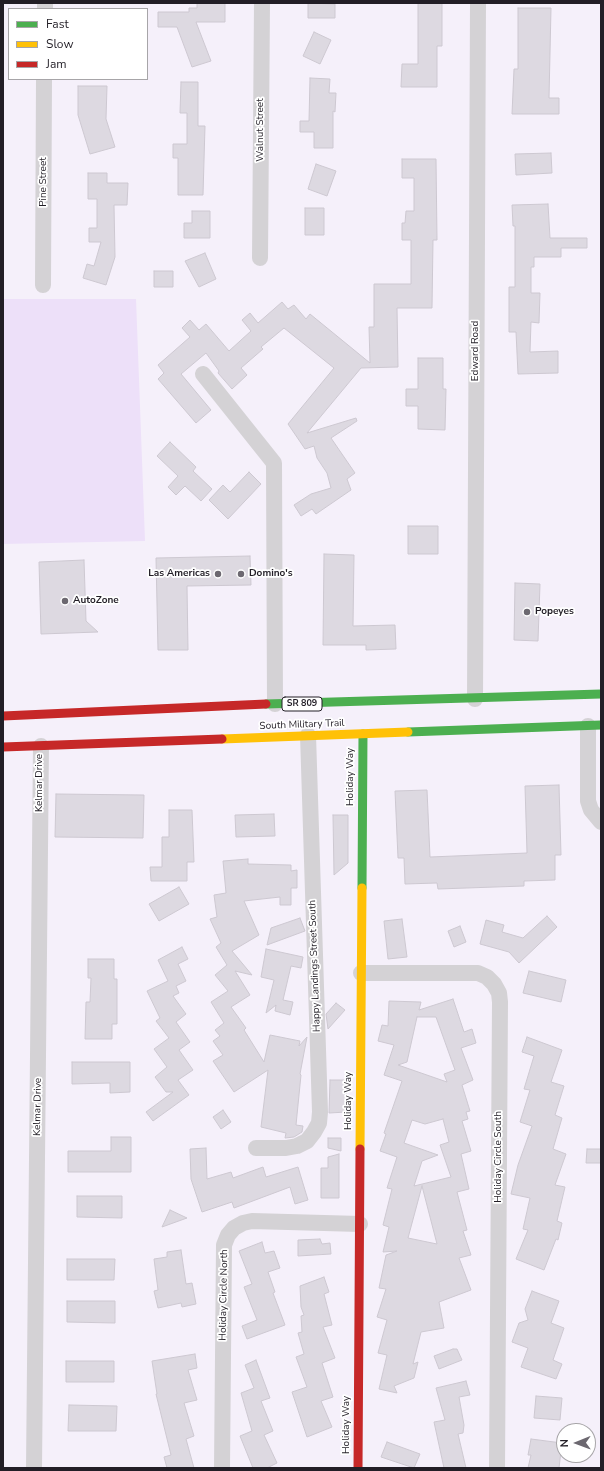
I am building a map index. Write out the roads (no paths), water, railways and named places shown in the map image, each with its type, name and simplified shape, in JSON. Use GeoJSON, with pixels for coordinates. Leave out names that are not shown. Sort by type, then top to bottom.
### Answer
{"type":"FeatureCollection","features":[{"type":"Feature","properties":{"kind":"main road","name":"South Military Trail"},"geometry":{"type":"LineString","coordinates":[[3,716],[275,704],[472,705],[601,694]]}},
{"type":"Feature","properties":{"kind":"main road"},"geometry":{"type":"LineString","coordinates":[[216,715],[235,706]]}},
{"type":"Feature","properties":{"kind":"main road"},"geometry":{"type":"LineString","coordinates":[[9,726],[16,715]]}},
{"type":"Feature","properties":{"kind":"main road"},"geometry":{"type":"LineString","coordinates":[[477,729],[484,720]]}},
{"type":"Feature","properties":{"kind":"main road"},"geometry":{"type":"LineString","coordinates":[[378,734],[415,721]]}},
{"type":"Feature","properties":{"kind":"main road","name":"South Military Trail"},"geometry":{"type":"LineString","coordinates":[[3,747],[45,740],[378,734],[477,729],[594,726]]}},
{"type":"Feature","properties":{"kind":"main road","name":"Holiday Way"},"geometry":{"type":"LineString","coordinates":[[358,1468],[363,734]]}},
{"type":"Feature","properties":{"kind":"street","name":"Walnut Street"},"geometry":{"type":"LineString","coordinates":[[260,258],[262,3]]}},
{"type":"Feature","properties":{"kind":"street","name":"Edward Road"},"geometry":{"type":"LineString","coordinates":[[472,705],[478,3]]}},
{"type":"Feature","properties":{"kind":"street","name":"Pine Street"},"geometry":{"type":"LineString","coordinates":[[43,285],[44,80]]}},
{"type":"Feature","properties":{"kind":"street"},"geometry":{"type":"LineString","coordinates":[[203,374],[274,462],[275,704]]}},
{"type":"Feature","properties":{"kind":"street"},"geometry":{"type":"LineString","coordinates":[[594,726],[588,801],[591,810],[601,822]]}},
{"type":"Feature","properties":{"kind":"street","name":"Happy Landings Street South"},"geometry":{"type":"LineString","coordinates":[[256,1148],[286,1148],[297,1146],[307,1141],[319,1123],[320,1104],[308,735]]}},
{"type":"Feature","properties":{"kind":"street","name":"Kelmar Drive"},"geometry":{"type":"LineString","coordinates":[[34,1468],[45,740]]}},
{"type":"Feature","properties":{"kind":"street","name":"Holiday Circle South"},"geometry":{"type":"LineString","coordinates":[[361,973],[478,973],[487,977],[494,984],[499,993],[497,1468]]}},
{"type":"Feature","properties":{"kind":"street","name":"Holiday Circle North"},"geometry":{"type":"LineString","coordinates":[[222,1468],[224,1245],[228,1235],[234,1228],[243,1223],[252,1221],[360,1224]]}},
{"type":"Feature","properties":{"kind":"place","name":"Las Americas"},"geometry":{"type":"Point","coordinates":[218,574]}},
{"type":"Feature","properties":{"kind":"place","name":"Domino's"},"geometry":{"type":"Point","coordinates":[241,574]}},
{"type":"Feature","properties":{"kind":"place","name":"AutoZone"},"geometry":{"type":"Point","coordinates":[65,601]}},
{"type":"Feature","properties":{"kind":"place","name":"Popeyes"},"geometry":{"type":"Point","coordinates":[527,612]}}]}
